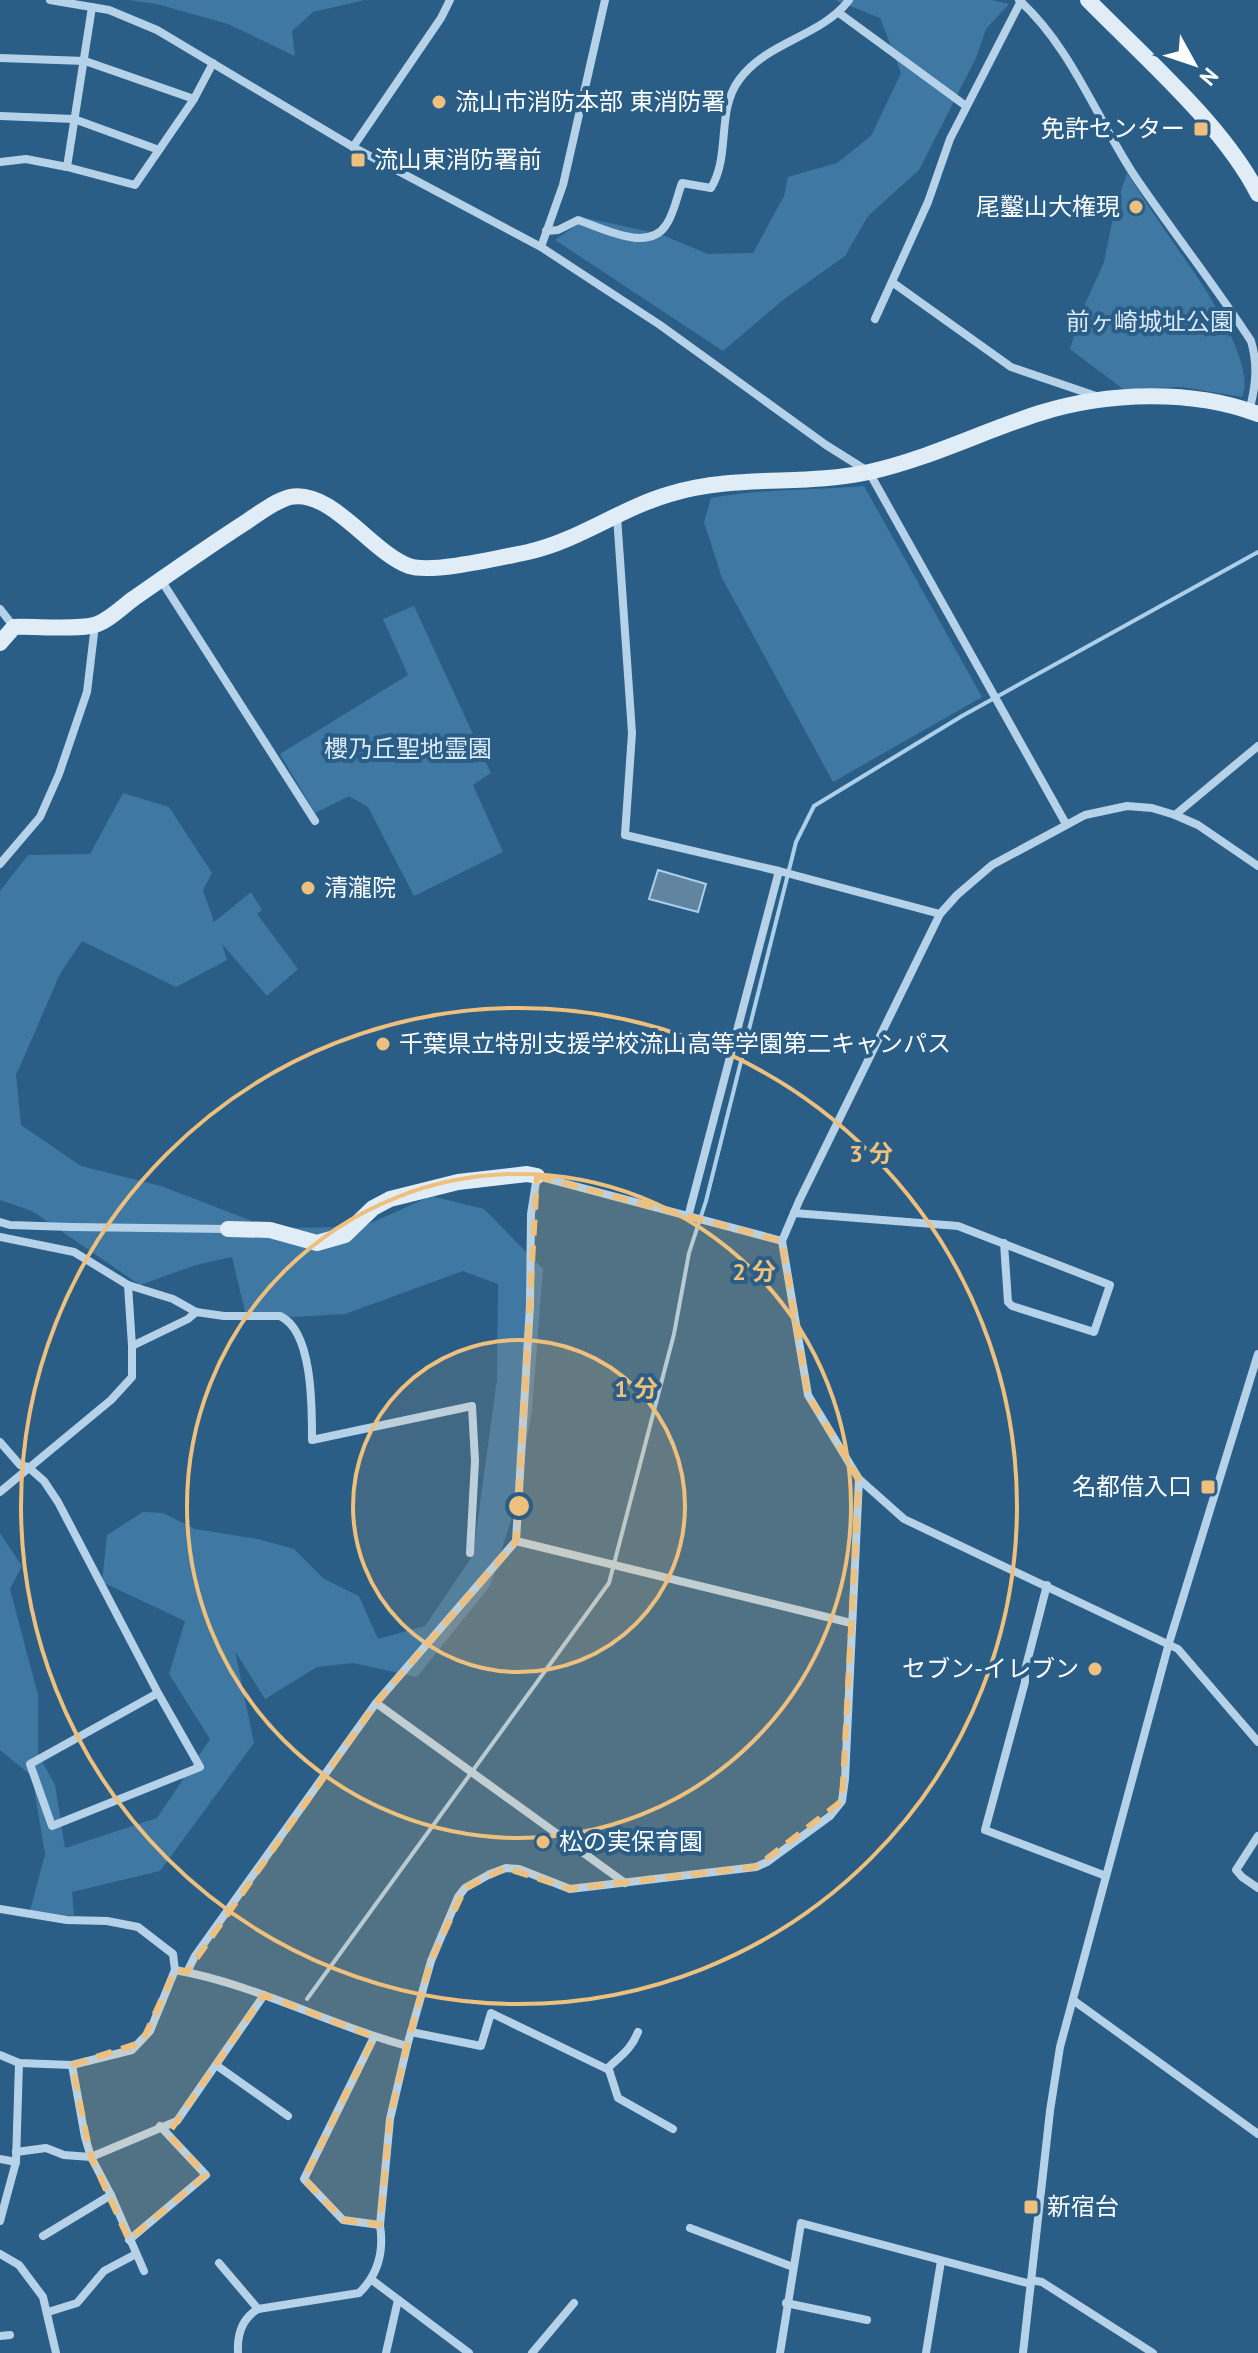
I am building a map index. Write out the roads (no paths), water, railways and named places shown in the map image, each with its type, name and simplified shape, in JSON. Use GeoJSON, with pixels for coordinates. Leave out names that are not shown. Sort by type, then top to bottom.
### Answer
{"type":"FeatureCollection","features":[{"type":"Feature","properties":{"kind":"street"},"geometry":{"type":"LineString","coordinates":[[50,0],[109,10],[157,30],[353,147],[541,247],[660,325],[826,445],[869,472],[1066,824]]}},
{"type":"Feature","properties":{"kind":"street"},"geometry":{"type":"LineString","coordinates":[[353,147],[441,18],[450,0]]}},
{"type":"Feature","properties":{"kind":"street"},"geometry":{"type":"LineString","coordinates":[[541,247],[563,185],[605,0]]}},
{"type":"Feature","properties":{"kind":"street"},"geometry":{"type":"LineString","coordinates":[[546,231],[558,230],[578,220],[636,239],[659,232],[666,225],[682,183],[711,188],[717,179],[723,155],[728,99],[737,82],[776,47],[839,13],[849,0]]}},
{"type":"Feature","properties":{"kind":"street"},"geometry":{"type":"LineString","coordinates":[[1088,0],[1207,123],[1235,157],[1258,194]]}},
{"type":"Feature","properties":{"kind":"street"},"geometry":{"type":"LineString","coordinates":[[0,643],[14,627],[95,625],[219,539],[291,497],[313,499],[410,567],[437,567],[532,551],[560,542],[668,494],[694,488],[765,480],[826,479],[869,472],[914,460],[1049,411],[1107,400],[1180,398],[1254,412],[1258,375],[1257,358],[1251,341],[1133,173],[1059,48],[1020,1],[950,139],[928,202],[875,319]]}},
{"type":"Feature","properties":{"kind":"street"},"geometry":{"type":"LineString","coordinates":[[67,167],[92,7]]}},
{"type":"Feature","properties":{"kind":"street"},"geometry":{"type":"LineString","coordinates":[[839,13],[966,106]]}},
{"type":"Feature","properties":{"kind":"street"},"geometry":{"type":"LineString","coordinates":[[0,58],[85,61],[194,99]]}},
{"type":"Feature","properties":{"kind":"street"},"geometry":{"type":"LineString","coordinates":[[0,162],[26,159],[135,185],[194,99],[213,63]]}},
{"type":"Feature","properties":{"kind":"street"},"geometry":{"type":"LineString","coordinates":[[0,116],[74,119],[159,150]]}},
{"type":"Feature","properties":{"kind":"street"},"geometry":{"type":"LineString","coordinates":[[892,282],[1011,367],[1107,400]]}},
{"type":"Feature","properties":{"kind":"street"},"geometry":{"type":"LineString","coordinates":[[617,516],[632,733],[625,835],[940,914]]}},
{"type":"Feature","properties":{"kind":"street"},"geometry":{"type":"LineString","coordinates":[[161,580],[315,821]]}},
{"type":"Feature","properties":{"kind":"street"},"geometry":{"type":"LineString","coordinates":[[0,609],[14,627]]}},
{"type":"Feature","properties":{"kind":"street"},"geometry":{"type":"LineString","coordinates":[[0,864],[40,817],[59,774],[87,692],[95,625]]}},
{"type":"Feature","properties":{"kind":"street"},"geometry":{"type":"LineString","coordinates":[[1175,815],[1258,746]]}},
{"type":"Feature","properties":{"kind":"street"},"geometry":{"type":"LineString","coordinates":[[1258,866],[1198,825],[1152,808],[1127,806],[1104,809],[1066,824],[992,865],[940,914],[870,1053],[782,1241],[808,1395],[859,1479],[904,1519],[939,1538],[1169,1643],[1188,1660],[1258,1742]]}},
{"type":"Feature","properties":{"kind":"street"},"geometry":{"type":"LineString","coordinates":[[691,1218],[782,872]]}},
{"type":"Feature","properties":{"kind":"street"},"geometry":{"type":"LineString","coordinates":[[0,1222],[71,1227],[270,1230],[317,1243],[345,1235],[373,1208],[401,1196],[458,1182],[527,1174],[782,1241]]}},
{"type":"Feature","properties":{"kind":"street"},"geometry":{"type":"LineString","coordinates":[[187,1972],[195,1956],[376,1703],[516,1541],[530,1305],[531,1214],[537,1176]]}},
{"type":"Feature","properties":{"kind":"street"},"geometry":{"type":"LineString","coordinates":[[794,1213],[958,1226],[1004,1243],[1110,1285],[1094,1332],[1012,1306],[1008,1302],[1004,1243]]}},
{"type":"Feature","properties":{"kind":"street"},"geometry":{"type":"LineString","coordinates":[[0,1237],[74,1252],[128,1285],[173,1299],[196,1312],[224,1316],[280,1316],[293,1326],[301,1340],[307,1370],[312,1440],[472,1406],[475,1461],[470,1553]]}},
{"type":"Feature","properties":{"kind":"street"},"geometry":{"type":"LineString","coordinates":[[0,1492],[111,1400],[132,1377],[128,1285]]}},
{"type":"Feature","properties":{"kind":"street"},"geometry":{"type":"LineString","coordinates":[[132,1346],[188,1319],[196,1312]]}},
{"type":"Feature","properties":{"kind":"street"},"geometry":{"type":"LineString","coordinates":[[1023,2353],[1051,2101],[1060,2047],[1169,1643],[1255,1380],[1258,1354]]}},
{"type":"Feature","properties":{"kind":"street"},"geometry":{"type":"LineString","coordinates":[[0,1442],[20,1465],[28,1467],[44,1481],[58,1502],[200,1767],[52,1826],[30,1764],[158,1693]]}},
{"type":"Feature","properties":{"kind":"street"},"geometry":{"type":"LineString","coordinates":[[238,2353],[237,2338],[243,2324],[258,2309],[359,2293],[372,2280],[378,2268],[390,2119],[431,1961],[458,1897],[465,1888],[506,1868],[519,1869],[570,1889],[756,1867],[830,1816],[844,1794],[859,1479]]}},
{"type":"Feature","properties":{"kind":"street"},"geometry":{"type":"LineString","coordinates":[[516,1541],[851,1623]]}},
{"type":"Feature","properties":{"kind":"street"},"geometry":{"type":"LineString","coordinates":[[1047,1585],[1025,1670],[1025,1682],[985,1830],[1106,1876]]}},
{"type":"Feature","properties":{"kind":"street"},"geometry":{"type":"LineString","coordinates":[[376,1703],[626,1884]]}},
{"type":"Feature","properties":{"kind":"street"},"geometry":{"type":"LineString","coordinates":[[1258,1836],[1236,1870],[1258,1888]]}},
{"type":"Feature","properties":{"kind":"street"},"geometry":{"type":"LineString","coordinates":[[0,1909],[138,1927],[173,1954],[175,1970],[150,2031],[132,2050],[72,2065],[19,2063],[0,2055]]}},
{"type":"Feature","properties":{"kind":"street"},"geometry":{"type":"LineString","coordinates":[[175,1970],[264,1995],[374,2037],[407,2046]]}},
{"type":"Feature","properties":{"kind":"street"},"geometry":{"type":"LineString","coordinates":[[0,2159],[46,2148],[64,2155],[91,2157],[177,2121],[264,1995]]}},
{"type":"Feature","properties":{"kind":"street"},"geometry":{"type":"LineString","coordinates":[[1073,2000],[1258,2134]]}},
{"type":"Feature","properties":{"kind":"street"},"geometry":{"type":"LineString","coordinates":[[411,2032],[481,2046],[491,2013],[607,2069],[618,2098],[673,2129]]}},
{"type":"Feature","properties":{"kind":"street"},"geometry":{"type":"LineString","coordinates":[[607,2069],[625,2055],[638,2032]]}},
{"type":"Feature","properties":{"kind":"street"},"geometry":{"type":"LineString","coordinates":[[374,2037],[304,2179],[343,2220],[380,2225]]}},
{"type":"Feature","properties":{"kind":"street"},"geometry":{"type":"LineString","coordinates":[[0,2221],[4,2190],[16,2157],[19,2063]]}},
{"type":"Feature","properties":{"kind":"street"},"geometry":{"type":"LineString","coordinates":[[72,2065],[91,2157],[144,2271]]}},
{"type":"Feature","properties":{"kind":"street"},"geometry":{"type":"LineString","coordinates":[[216,2065],[288,2116]]}},
{"type":"Feature","properties":{"kind":"street"},"geometry":{"type":"LineString","coordinates":[[129,2240],[206,2175],[160,2126]]}},
{"type":"Feature","properties":{"kind":"street"},"geometry":{"type":"LineString","coordinates":[[43,2236],[111,2195]]}},
{"type":"Feature","properties":{"kind":"street"},"geometry":{"type":"LineString","coordinates":[[780,2353],[801,2223],[941,2261],[1042,2282],[1143,2350],[1153,2353]]}},
{"type":"Feature","properties":{"kind":"street"},"geometry":{"type":"LineString","coordinates":[[690,2228],[793,2267]]}},
{"type":"Feature","properties":{"kind":"street"},"geometry":{"type":"LineString","coordinates":[[0,2254],[31,2279],[43,2297],[56,2353]]}},
{"type":"Feature","properties":{"kind":"street"},"geometry":{"type":"LineString","coordinates":[[48,2312],[77,2303],[104,2271],[136,2254]]}},
{"type":"Feature","properties":{"kind":"street"},"geometry":{"type":"LineString","coordinates":[[926,2353],[941,2261]]}},
{"type":"Feature","properties":{"kind":"street"},"geometry":{"type":"LineString","coordinates":[[219,2263],[258,2309]]}},
{"type":"Feature","properties":{"kind":"street"},"geometry":{"type":"LineString","coordinates":[[372,2280],[469,2353]]}},
{"type":"Feature","properties":{"kind":"street"},"geometry":{"type":"LineString","coordinates":[[386,2353],[398,2300]]}},
{"type":"Feature","properties":{"kind":"street"},"geometry":{"type":"LineString","coordinates":[[532,2353],[574,2303]]}},
{"type":"Feature","properties":{"kind":"street"},"geometry":{"type":"LineString","coordinates":[[786,2303],[867,2320]]}},
{"type":"Feature","properties":{"kind":"street"},"geometry":{"type":"LineString","coordinates":[[0,2336],[10,2335]]}},
{"type":"Feature","properties":{"kind":"waterway"},"geometry":{"type":"LineString","coordinates":[[307,1999],[609,1583],[674,1334],[689,1253],[706,1201],[796,842],[814,806],[962,716],[1258,552]]}},
{"type":"Feature","properties":{"kind":"place","name":"流山市消防本部 東消防署"},"geometry":{"type":"Point","coordinates":[439,102]}},
{"type":"Feature","properties":{"kind":"place","name":"免許センター"},"geometry":{"type":"Point","coordinates":[1201,129]}},
{"type":"Feature","properties":{"kind":"place","name":"流山東消防署前"},"geometry":{"type":"Point","coordinates":[358,160]}},
{"type":"Feature","properties":{"kind":"place","name":"尾鑿山大権現"},"geometry":{"type":"Point","coordinates":[1136,207]}},
{"type":"Feature","properties":{"kind":"place","name":"清瀧院"},"geometry":{"type":"Point","coordinates":[308,888]}},
{"type":"Feature","properties":{"kind":"place","name":"千葉県立特別支援学校流山高等学園第二キャンパス"},"geometry":{"type":"Point","coordinates":[383,1044]}},
{"type":"Feature","properties":{"kind":"place","name":"名都借入口"},"geometry":{"type":"Point","coordinates":[1208,1487]}},
{"type":"Feature","properties":{"kind":"place","name":"セブン-イレブン"},"geometry":{"type":"Point","coordinates":[1095,1669]}},
{"type":"Feature","properties":{"kind":"place","name":"松の実保育園"},"geometry":{"type":"Point","coordinates":[543,1842]}},
{"type":"Feature","properties":{"kind":"place","name":"新宿台"},"geometry":{"type":"Point","coordinates":[1031,2207]}},
{"type":"Feature","properties":{"kind":"park label","name":"前ヶ崎城址公園"},"geometry":{"type":"Point","coordinates":[1150,322]}},
{"type":"Feature","properties":{"kind":"park label","name":"櫻乃丘聖地霊園"},"geometry":{"type":"Point","coordinates":[408,749]}}]}
